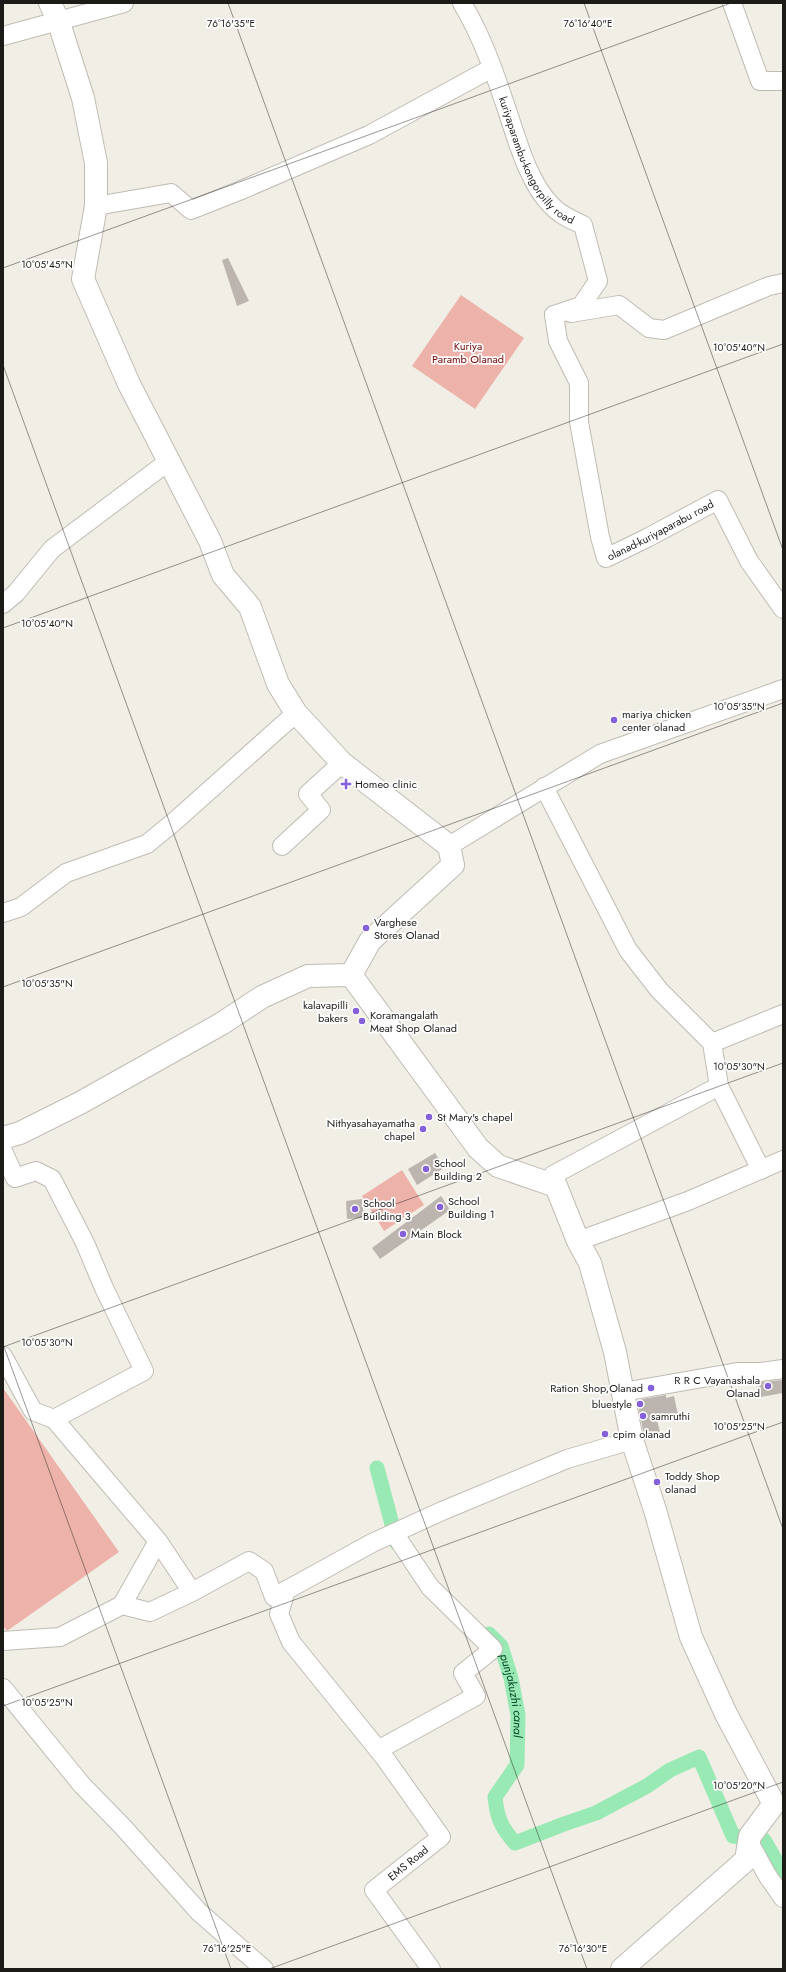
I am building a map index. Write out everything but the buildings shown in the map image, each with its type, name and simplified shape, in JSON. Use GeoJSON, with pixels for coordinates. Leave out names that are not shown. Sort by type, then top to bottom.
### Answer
{"type":"FeatureCollection","features":[{"type":"Feature","properties":{"kind":"main road"},"geometry":{"type":"LineString","coordinates":[[54,12],[83,98],[96,163],[96,206],[83,279],[129,384],[210,540],[223,575],[250,607],[278,684],[296,714],[342,763],[449,846],[453,865],[370,941],[351,975]]}},
{"type":"Feature","properties":{"kind":"main road"},"geometry":{"type":"LineString","coordinates":[[3,1138],[20,1133],[87,1099],[221,1024],[262,997],[308,976],[351,975]]}},
{"type":"Feature","properties":{"kind":"main road"},"geometry":{"type":"LineString","coordinates":[[351,975],[478,1148],[498,1166],[556,1186],[578,1241],[590,1263],[615,1352],[632,1440],[655,1510],[690,1637],[726,1714],[778,1803],[749,1839],[746,1860],[622,1969]]}},
{"type":"Feature","properties":{"kind":"street"},"geometry":{"type":"LineString","coordinates":[[3,36],[54,12],[124,3]]}},
{"type":"Feature","properties":{"kind":"street","name":"kuriyaparambu-kongorpilly road"},"geometry":{"type":"LineString","coordinates":[[462,3],[473,21],[492,68],[521,152],[535,182],[551,206],[567,218],[583,225],[586,234],[588,247],[598,281],[581,306],[554,315]]}},
{"type":"Feature","properties":{"kind":"street"},"geometry":{"type":"LineString","coordinates":[[732,3],[760,81],[783,81]]}},
{"type":"Feature","properties":{"kind":"street"},"geometry":{"type":"LineString","coordinates":[[96,206],[171,193],[190,210],[239,191],[369,135],[492,68]]}},
{"type":"Feature","properties":{"kind":"street"},"geometry":{"type":"LineString","coordinates":[[554,315],[619,305],[649,328],[664,330],[769,286],[783,283]]}},
{"type":"Feature","properties":{"kind":"street","name":"olanad-kuriyaparabu road"},"geometry":{"type":"LineString","coordinates":[[554,315],[558,341],[579,383],[579,422],[600,537],[606,558],[718,500],[749,561],[783,609]]}},
{"type":"Feature","properties":{"kind":"street"},"geometry":{"type":"LineString","coordinates":[[3,604],[16,592],[52,549],[169,461]]}},
{"type":"Feature","properties":{"kind":"street"},"geometry":{"type":"LineString","coordinates":[[449,846],[600,754],[783,689]]}},
{"type":"Feature","properties":{"kind":"street"},"geometry":{"type":"LineString","coordinates":[[3,913],[20,907],[66,873],[147,844],[296,714]]}},
{"type":"Feature","properties":{"kind":"street"},"geometry":{"type":"LineString","coordinates":[[282,846],[321,810],[308,794],[342,763]]}},
{"type":"Feature","properties":{"kind":"street"},"geometry":{"type":"LineString","coordinates":[[544,787],[628,950],[659,990],[712,1043],[719,1086],[761,1170]]}},
{"type":"Feature","properties":{"kind":"street"},"geometry":{"type":"LineString","coordinates":[[712,1043],[783,1014]]}},
{"type":"Feature","properties":{"kind":"street"},"geometry":{"type":"LineString","coordinates":[[556,1186],[553,1175],[719,1086]]}},
{"type":"Feature","properties":{"kind":"street"},"geometry":{"type":"LineString","coordinates":[[3,1151],[15,1178],[36,1171],[52,1179],[85,1243],[104,1288],[144,1372],[54,1419]]}},
{"type":"Feature","properties":{"kind":"street"},"geometry":{"type":"LineString","coordinates":[[578,1241],[688,1201],[783,1160]]}},
{"type":"Feature","properties":{"kind":"street"},"geometry":{"type":"LineString","coordinates":[[3,1356],[33,1411],[54,1419],[158,1541],[192,1592]]}},
{"type":"Feature","properties":{"kind":"street"},"geometry":{"type":"LineString","coordinates":[[623,1392],[737,1372],[760,1372],[783,1369]]}},
{"type":"Feature","properties":{"kind":"street"},"geometry":{"type":"LineString","coordinates":[[122,1605],[150,1612],[192,1592],[249,1561],[264,1571],[274,1597],[372,1543],[496,1488],[567,1459],[632,1440]]}},
{"type":"Feature","properties":{"kind":"street"},"geometry":{"type":"LineString","coordinates":[[286,1590],[279,1614],[291,1642],[381,1754],[476,1696],[463,1673],[494,1649],[430,1587],[394,1533]]}},
{"type":"Feature","properties":{"kind":"street"},"geometry":{"type":"LineString","coordinates":[[3,1641],[60,1637],[122,1605],[158,1541]]}},
{"type":"Feature","properties":{"kind":"street"},"geometry":{"type":"LineString","coordinates":[[3,1688],[82,1785],[123,1827],[199,1912],[264,1969]]}},
{"type":"Feature","properties":{"kind":"street","name":"EMS Road"},"geometry":{"type":"LineString","coordinates":[[381,1754],[441,1837],[374,1890],[431,1969]]}},
{"type":"Feature","properties":{"kind":"street"},"geometry":{"type":"LineString","coordinates":[[749,1839],[766,1875],[783,1898]]}},
{"type":"Feature","properties":{"kind":"green space","name":"Kuriya Paramb Olanad"},"geometry":{"type":"Polygon","coordinates":[[[461,295],[524,338],[475,409],[412,366],[461,295]]]}},
{"type":"Feature","properties":{"kind":"green space"},"geometry":{"type":"Polygon","coordinates":[[[402,1170],[424,1205],[384,1231],[362,1196],[402,1170]]]}},
{"type":"Feature","properties":{"kind":"green space"},"geometry":{"type":"Polygon","coordinates":[[[3,1388],[119,1552],[7,1631],[3,1626],[3,1388]]]}},
{"type":"Feature","properties":{"kind":"waterway","name":"punjakuzhi canal"},"geometry":{"type":"LineString","coordinates":[[377,1468],[397,1543]]}},
{"type":"Feature","properties":{"kind":"waterway","name":"punjakuzhi canal"},"geometry":{"type":"LineString","coordinates":[[489,1634],[501,1646],[511,1678],[518,1715],[517,1765],[495,1797],[500,1822],[515,1843],[596,1813],[647,1786],[670,1770],[699,1757],[733,1836],[741,1837]]}},
{"type":"Feature","properties":{"kind":"waterway"},"geometry":{"type":"LineString","coordinates":[[758,1839],[764,1840],[783,1873]]}},
{"type":"Feature","properties":{"kind":"place","name":"mariya chicken center olanad"},"geometry":{"type":"Point","coordinates":[614,720]}},
{"type":"Feature","properties":{"kind":"place","name":"Homeo clinic"},"geometry":{"type":"Point","coordinates":[346,784]}},
{"type":"Feature","properties":{"kind":"place","name":"Varghese Stores Olanad"},"geometry":{"type":"Point","coordinates":[366,928]}},
{"type":"Feature","properties":{"kind":"place","name":"kalavapilli bakers"},"geometry":{"type":"Point","coordinates":[356,1011]}},
{"type":"Feature","properties":{"kind":"place","name":"Koramangalath Meat Shop Olanad"},"geometry":{"type":"Point","coordinates":[362,1021]}},
{"type":"Feature","properties":{"kind":"place","name":"St Mary's chapel"},"geometry":{"type":"Point","coordinates":[429,1117]}},
{"type":"Feature","properties":{"kind":"place","name":"Nithyasahayamatha chapel"},"geometry":{"type":"Point","coordinates":[423,1129]}},
{"type":"Feature","properties":{"kind":"place","name":"School Building 2"},"geometry":{"type":"Point","coordinates":[426,1169]}},
{"type":"Feature","properties":{"kind":"place","name":"School Building 1"},"geometry":{"type":"Point","coordinates":[440,1207]}},
{"type":"Feature","properties":{"kind":"place","name":"School Building 3"},"geometry":{"type":"Point","coordinates":[355,1209]}},
{"type":"Feature","properties":{"kind":"place","name":"Main Block"},"geometry":{"type":"Point","coordinates":[403,1234]}},
{"type":"Feature","properties":{"kind":"place","name":"R R C Vayanashala Olanad"},"geometry":{"type":"Point","coordinates":[768,1386]}},
{"type":"Feature","properties":{"kind":"place","name":"Ration Shop,Olanad"},"geometry":{"type":"Point","coordinates":[651,1388]}},
{"type":"Feature","properties":{"kind":"place","name":"bluestyle"},"geometry":{"type":"Point","coordinates":[640,1404]}},
{"type":"Feature","properties":{"kind":"place","name":"samruthi"},"geometry":{"type":"Point","coordinates":[643,1416]}},
{"type":"Feature","properties":{"kind":"place","name":"cpim olanad"},"geometry":{"type":"Point","coordinates":[605,1434]}},
{"type":"Feature","properties":{"kind":"place","name":"Toddy Shop olanad"},"geometry":{"type":"Point","coordinates":[657,1482]}}]}
